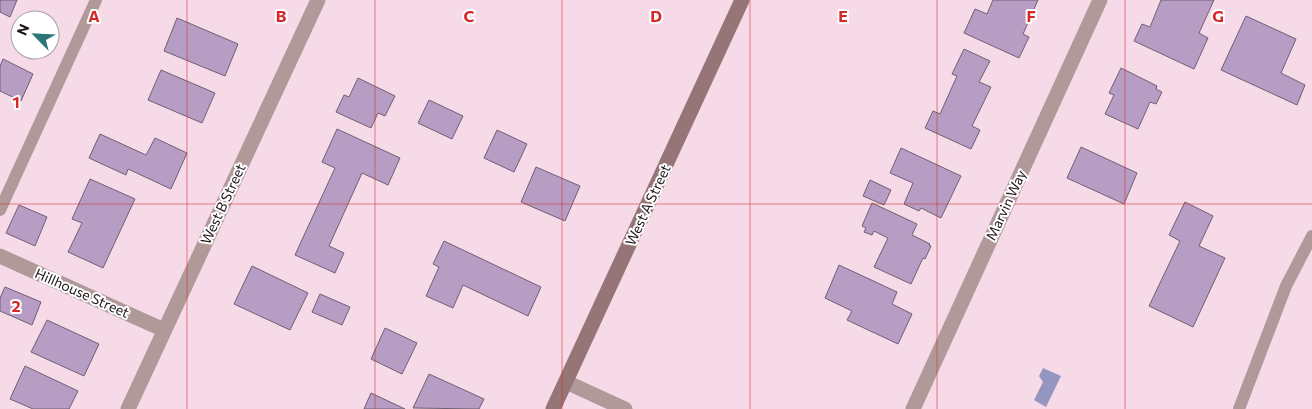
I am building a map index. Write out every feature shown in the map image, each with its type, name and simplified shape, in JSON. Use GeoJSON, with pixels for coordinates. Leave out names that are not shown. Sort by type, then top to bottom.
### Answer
{"type":"FeatureCollection","features":[{"type":"Feature","properties":{"kind":"main road","name":"West A Street"},"geometry":{"type":"LineString","coordinates":[[554,409],[742,0]]}},
{"type":"Feature","properties":{"kind":"street","name":"West B Street"},"geometry":{"type":"LineString","coordinates":[[128,409],[318,0]]}},
{"type":"Feature","properties":{"kind":"street","name":"Marvin Way"},"geometry":{"type":"LineString","coordinates":[[913,409],[1100,0]]}},
{"type":"Feature","properties":{"kind":"street","name":"Hillhouse Street"},"geometry":{"type":"LineString","coordinates":[[0,256],[164,330]]}},
{"type":"Feature","properties":{"kind":"street"},"geometry":{"type":"LineString","coordinates":[[566,382],[625,409]]}},
{"type":"Feature","properties":{"kind":"lane"},"geometry":{"type":"LineString","coordinates":[[0,210],[96,0]]}},
{"type":"Feature","properties":{"kind":"lane"},"geometry":{"type":"LineString","coordinates":[[1239,409],[1286,286],[1312,236]]}},
{"type":"Feature","properties":{"kind":"water"},"geometry":{"type":"Polygon","coordinates":[[[1043,368],[1061,376],[1046,407],[1034,400],[1043,382],[1039,376],[1043,368]]]}},
{"type":"Feature","properties":{"kind":"building"},"geometry":{"type":"Polygon","coordinates":[[[0,0],[17,0],[13,10],[10,10],[10,17],[0,12],[0,0]]]}},
{"type":"Feature","properties":{"kind":"building"},"geometry":{"type":"Polygon","coordinates":[[[993,0],[1038,0],[1023,34],[1029,37],[1019,58],[964,33],[975,9],[987,14],[993,0]]]}},
{"type":"Feature","properties":{"kind":"building"},"geometry":{"type":"Polygon","coordinates":[[[1161,0],[1214,0],[1199,33],[1208,38],[1194,69],[1134,41],[1142,24],[1150,27],[1161,0]]]}},
{"type":"Feature","properties":{"kind":"building"},"geometry":{"type":"Polygon","coordinates":[[[1246,16],[1296,39],[1281,73],[1305,85],[1297,105],[1221,70],[1246,16]]]}},
{"type":"Feature","properties":{"kind":"building"},"geometry":{"type":"Polygon","coordinates":[[[177,18],[238,44],[225,76],[164,51],[177,18]]]}},
{"type":"Feature","properties":{"kind":"building"},"geometry":{"type":"Polygon","coordinates":[[[964,49],[990,61],[979,82],[991,87],[972,126],[980,130],[971,149],[925,128],[933,111],[940,114],[957,76],[952,74],[964,49]]]}},
{"type":"Feature","properties":{"kind":"building"},"geometry":{"type":"Polygon","coordinates":[[[3,59],[33,74],[21,101],[0,91],[0,66],[3,59]]]}},
{"type":"Feature","properties":{"kind":"building"},"geometry":{"type":"Polygon","coordinates":[[[1121,68],[1157,86],[1156,89],[1162,92],[1156,104],[1150,102],[1138,129],[1105,114],[1114,95],[1109,93],[1121,68]]]}},
{"type":"Feature","properties":{"kind":"building"},"geometry":{"type":"Polygon","coordinates":[[[161,70],[215,93],[202,123],[148,100],[161,70]]]}},
{"type":"Feature","properties":{"kind":"building"},"geometry":{"type":"Polygon","coordinates":[[[358,78],[395,96],[385,116],[378,113],[371,128],[336,112],[344,95],[349,97],[358,78]]]}},
{"type":"Feature","properties":{"kind":"building"},"geometry":{"type":"Polygon","coordinates":[[[429,100],[463,116],[452,139],[418,123],[429,100]]]}},
{"type":"Feature","properties":{"kind":"building"},"geometry":{"type":"Polygon","coordinates":[[[337,129],[400,158],[388,185],[362,173],[329,246],[344,253],[335,273],[295,255],[335,168],[322,162],[337,129]]]}},
{"type":"Feature","properties":{"kind":"building"},"geometry":{"type":"Polygon","coordinates":[[[497,130],[527,144],[514,172],[484,158],[497,130]]]}},
{"type":"Feature","properties":{"kind":"building"},"geometry":{"type":"Polygon","coordinates":[[[100,134],[146,155],[155,138],[187,153],[171,189],[128,169],[126,175],[89,158],[100,134]]]}},
{"type":"Feature","properties":{"kind":"building"},"geometry":{"type":"Polygon","coordinates":[[[1081,147],[1137,173],[1124,204],[1067,178],[1081,147]]]}},
{"type":"Feature","properties":{"kind":"building"},"geometry":{"type":"Polygon","coordinates":[[[901,148],[961,176],[941,218],[921,208],[919,211],[904,204],[913,183],[890,173],[901,148]]]}},
{"type":"Feature","properties":{"kind":"building"},"geometry":{"type":"Polygon","coordinates":[[[536,167],[580,186],[565,221],[521,202],[536,167]]]}},
{"type":"Feature","properties":{"kind":"building"},"geometry":{"type":"Polygon","coordinates":[[[90,179],[135,199],[103,268],[68,252],[82,223],[72,219],[90,179]]]}},
{"type":"Feature","properties":{"kind":"building"},"geometry":{"type":"Polygon","coordinates":[[[870,180],[891,190],[884,205],[863,196],[870,180]]]}},
{"type":"Feature","properties":{"kind":"building"},"geometry":{"type":"Polygon","coordinates":[[[1185,202],[1213,216],[1199,246],[1225,258],[1193,327],[1149,306],[1180,241],[1169,235],[1185,202]]]}},
{"type":"Feature","properties":{"kind":"building"},"geometry":{"type":"Polygon","coordinates":[[[872,203],[917,224],[912,235],[931,246],[911,284],[874,267],[888,238],[874,231],[872,235],[864,232],[866,228],[862,226],[872,203]]]}},
{"type":"Feature","properties":{"kind":"building"},"geometry":{"type":"Polygon","coordinates":[[[19,205],[47,217],[35,246],[6,233],[19,205]]]}},
{"type":"Feature","properties":{"kind":"building"},"geometry":{"type":"Polygon","coordinates":[[[444,241],[541,287],[528,316],[463,285],[453,308],[426,296],[439,267],[433,264],[444,241]]]}},
{"type":"Feature","properties":{"kind":"building"},"geometry":{"type":"Polygon","coordinates":[[[839,265],[897,292],[892,304],[912,314],[898,344],[847,320],[852,311],[825,298],[839,265]]]}},
{"type":"Feature","properties":{"kind":"building"},"geometry":{"type":"Polygon","coordinates":[[[252,266],[308,293],[290,330],[234,304],[252,266]]]}},
{"type":"Feature","properties":{"kind":"building"},"geometry":{"type":"Polygon","coordinates":[[[5,287],[41,302],[32,325],[0,311],[0,298],[5,287]]]}},
{"type":"Feature","properties":{"kind":"building"},"geometry":{"type":"Polygon","coordinates":[[[320,294],[350,307],[342,325],[312,312],[320,294]]]}},
{"type":"Feature","properties":{"kind":"building"},"geometry":{"type":"Polygon","coordinates":[[[47,320],[99,344],[84,376],[31,352],[47,320]]]}},
{"type":"Feature","properties":{"kind":"building"},"geometry":{"type":"Polygon","coordinates":[[[385,328],[417,343],[402,374],[371,359],[385,328]]]}},
{"type":"Feature","properties":{"kind":"building"},"geometry":{"type":"Polygon","coordinates":[[[25,366],[78,391],[69,409],[33,409],[10,399],[25,366]]]}},
{"type":"Feature","properties":{"kind":"building"},"geometry":{"type":"Polygon","coordinates":[[[429,374],[484,399],[479,409],[413,408],[429,374]]]}},
{"type":"Feature","properties":{"kind":"building"},"geometry":{"type":"Polygon","coordinates":[[[371,393],[405,409],[364,409],[371,393]]]}}]}
